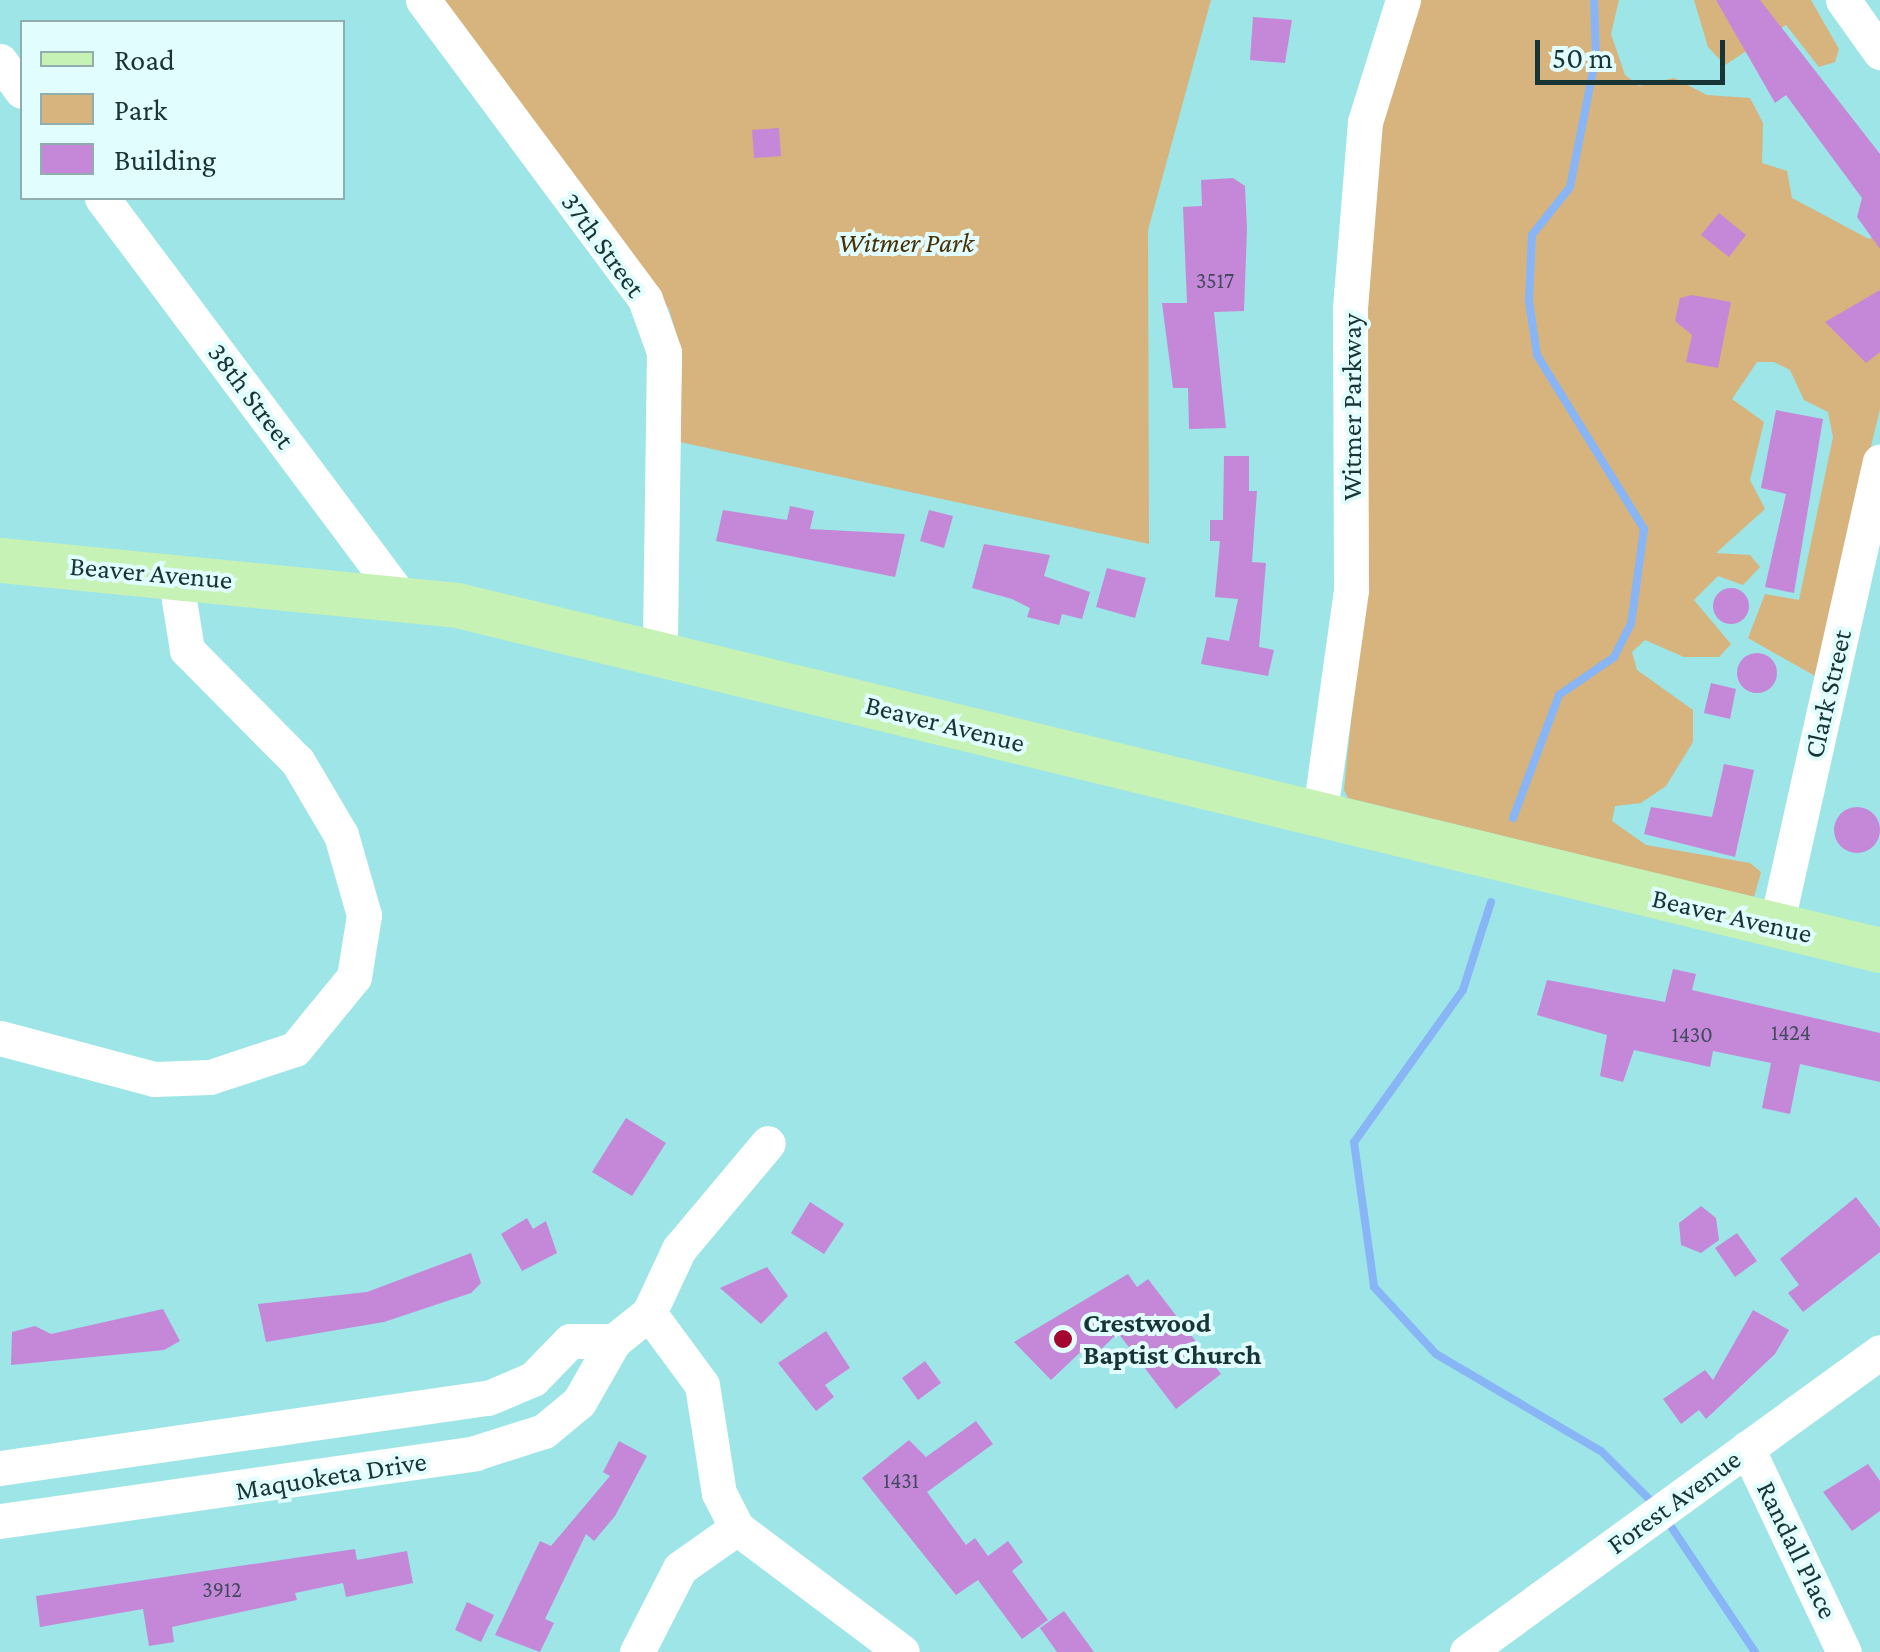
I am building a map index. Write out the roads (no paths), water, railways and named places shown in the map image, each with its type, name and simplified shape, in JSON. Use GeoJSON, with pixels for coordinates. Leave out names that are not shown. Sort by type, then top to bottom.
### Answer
{"type":"FeatureCollection","features":[{"type":"Feature","properties":{"kind":"main road","name":"Beaver Avenue"},"geometry":{"type":"LineString","coordinates":[[0,560],[400,595],[660,652],[1319,818],[1880,950]]}},
{"type":"Feature","properties":{"kind":"street","name":"37th Street"},"geometry":{"type":"LineString","coordinates":[[424,0],[644,299],[664,352],[660,652]]}},
{"type":"Feature","properties":{"kind":"street","name":"Witmer Parkway"},"geometry":{"type":"LineString","coordinates":[[1319,818],[1351,589],[1350,308],[1365,122],[1403,0]]}},
{"type":"Feature","properties":{"kind":"street"},"geometry":{"type":"LineString","coordinates":[[1843,0],[1880,52]]}},
{"type":"Feature","properties":{"kind":"street"},"geometry":{"type":"LineString","coordinates":[[0,61],[20,89]]}},
{"type":"Feature","properties":{"kind":"street","name":"38th Street"},"geometry":{"type":"LineString","coordinates":[[104,200],[400,595]]}},
{"type":"Feature","properties":{"kind":"street","name":"Clark Street"},"geometry":{"type":"LineString","coordinates":[[1776,926],[1880,462]]}},
{"type":"Feature","properties":{"kind":"street"},"geometry":{"type":"LineString","coordinates":[[0,1038],[154,1079],[210,1076],[295,1049],[354,977],[364,915],[341,835],[298,762],[186,650],[175,575]]}},
{"type":"Feature","properties":{"kind":"street","name":"Maquoketa Drive"},"geometry":{"type":"LineString","coordinates":[[0,1521],[515,1444],[579,1402],[614,1342],[649,1314],[679,1249],[768,1143]]}},
{"type":"Feature","properties":{"kind":"street"},"geometry":{"type":"LineString","coordinates":[[649,1314],[702,1385],[719,1493],[738,1528],[902,1652]]}},
{"type":"Feature","properties":{"kind":"street","name":"Maquoketa Drive"},"geometry":{"type":"LineString","coordinates":[[0,1468],[488,1398],[533,1379],[570,1341],[614,1342]]}},
{"type":"Feature","properties":{"kind":"street","name":"Forest Avenue"},"geometry":{"type":"LineString","coordinates":[[1467,1652],[1880,1352]]}},
{"type":"Feature","properties":{"kind":"street","name":"Randall Place"},"geometry":{"type":"LineString","coordinates":[[1747,1448],[1844,1652]]}},
{"type":"Feature","properties":{"kind":"street"},"geometry":{"type":"LineString","coordinates":[[637,1652],[680,1568],[738,1528]]}},
{"type":"Feature","properties":{"kind":"waterway"},"geometry":{"type":"LineString","coordinates":[[1513,818],[1559,695],[1614,657],[1631,624],[1644,529],[1537,355],[1529,301],[1532,235],[1570,187],[1596,56],[1594,0]]}},
{"type":"Feature","properties":{"kind":"waterway"},"geometry":{"type":"LineString","coordinates":[[1491,902],[1463,990],[1354,1142],[1374,1287],[1436,1354],[1601,1451],[1654,1504]]}},
{"type":"Feature","properties":{"kind":"waterway"},"geometry":{"type":"LineString","coordinates":[[1666,1519],[1755,1652]]}},
{"type":"Feature","properties":{"kind":"place","name":"Crestwood Baptist Church"},"geometry":{"type":"Point","coordinates":[1063,1339]}},
{"type":"Feature","properties":{"kind":"park label","name":"Witmer Park"},"geometry":{"type":"Point","coordinates":[906,243]}}]}
